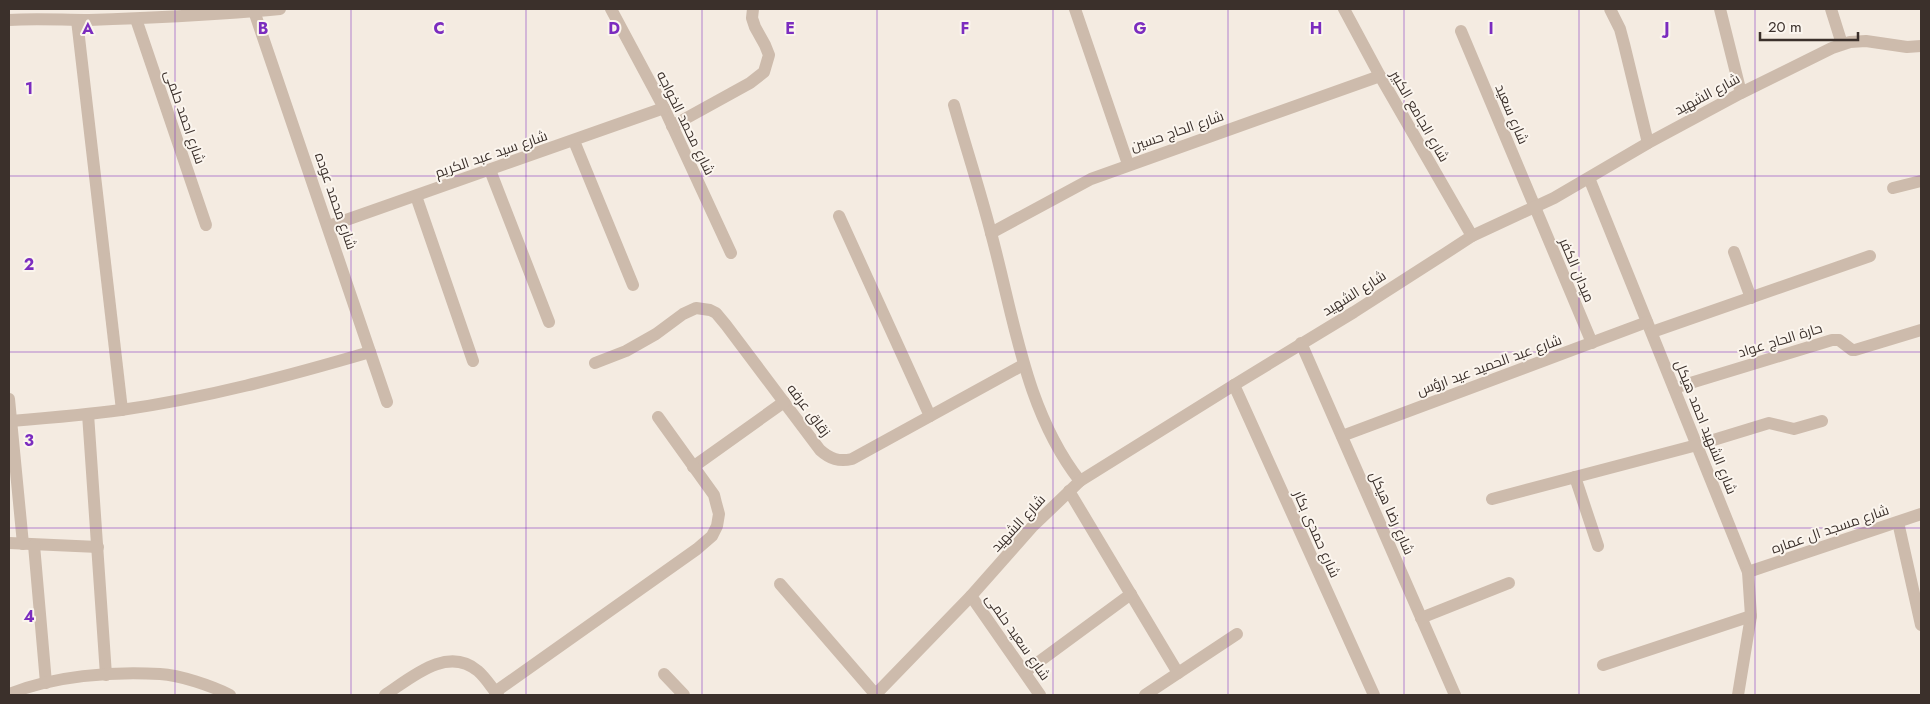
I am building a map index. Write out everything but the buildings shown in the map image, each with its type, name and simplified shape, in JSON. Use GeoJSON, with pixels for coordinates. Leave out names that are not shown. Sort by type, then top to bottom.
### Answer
{"type":"FeatureCollection","features":[{"type":"Feature","properties":{"kind":"street"},"geometry":{"type":"LineString","coordinates":[[9,20],[40,18],[77,20],[136,19],[280,9]]}},
{"type":"Feature","properties":{"kind":"street","name":"شارع محمد الخواجه"},"geometry":{"type":"LineString","coordinates":[[611,9],[664,108],[730,252]]}},
{"type":"Feature","properties":{"kind":"street"},"geometry":{"type":"LineString","coordinates":[[672,126],[750,83],[764,72],[769,55],[755,27],[752,18],[753,9]]}},
{"type":"Feature","properties":{"kind":"street"},"geometry":{"type":"LineString","coordinates":[[1075,9],[1128,164]]}},
{"type":"Feature","properties":{"kind":"street","name":"شارع الجامع الكبير"},"geometry":{"type":"LineString","coordinates":[[1344,9],[1380,76],[1472,236]]}},
{"type":"Feature","properties":{"kind":"street"},"geometry":{"type":"LineString","coordinates":[[1610,9],[1620,29],[1648,143]]}},
{"type":"Feature","properties":{"kind":"street"},"geometry":{"type":"LineString","coordinates":[[1720,9],[1741,92]]}},
{"type":"Feature","properties":{"kind":"street"},"geometry":{"type":"LineString","coordinates":[[1831,9],[1842,44]]}},
{"type":"Feature","properties":{"kind":"street","name":"شارع محمد عوده"},"geometry":{"type":"LineString","coordinates":[[254,11],[329,226],[387,402]]}},
{"type":"Feature","properties":{"kind":"street","name":"شارع احمد حلمى"},"geometry":{"type":"LineString","coordinates":[[136,19],[206,225]]}},
{"type":"Feature","properties":{"kind":"street"},"geometry":{"type":"LineString","coordinates":[[77,20],[122,410]]}},
{"type":"Feature","properties":{"kind":"street","name":"شارع سعيد"},"geometry":{"type":"LineString","coordinates":[[1461,31],[1535,209]]}},
{"type":"Feature","properties":{"kind":"street","name":"شارع الشهيد"},"geometry":{"type":"LineString","coordinates":[[876,695],[971,596],[1032,527],[1080,481],[1472,236],[1535,209],[1648,143],[1741,92],[1842,44],[1866,41],[1907,47],[1921,46]]}},
{"type":"Feature","properties":{"kind":"street","name":"شارع الحاج حسين"},"geometry":{"type":"LineString","coordinates":[[991,232],[1090,178],[1380,76]]}},
{"type":"Feature","properties":{"kind":"street"},"geometry":{"type":"LineString","coordinates":[[954,106],[991,232],[1024,365],[1045,420],[1067,465],[1080,481]]}},
{"type":"Feature","properties":{"kind":"street","name":"شارع سيد عبد الكريم"},"geometry":{"type":"LineString","coordinates":[[329,226],[664,108]]}},
{"type":"Feature","properties":{"kind":"street"},"geometry":{"type":"LineString","coordinates":[[574,141],[633,285]]}},
{"type":"Feature","properties":{"kind":"street"},"geometry":{"type":"LineString","coordinates":[[490,170],[549,322]]}},
{"type":"Feature","properties":{"kind":"street","name":"شارع الشهيد احمد هيكل"},"geometry":{"type":"LineString","coordinates":[[1589,178],[1748,572],[1751,616],[1738,695]]}},
{"type":"Feature","properties":{"kind":"street"},"geometry":{"type":"LineString","coordinates":[[1893,188],[1921,180]]}},
{"type":"Feature","properties":{"kind":"street"},"geometry":{"type":"LineString","coordinates":[[416,196],[473,361]]}},
{"type":"Feature","properties":{"kind":"street","name":"ميدان الكفر"},"geometry":{"type":"LineString","coordinates":[[1535,209],[1592,342]]}},
{"type":"Feature","properties":{"kind":"street"},"geometry":{"type":"LineString","coordinates":[[839,216],[930,416]]}},
{"type":"Feature","properties":{"kind":"street"},"geometry":{"type":"LineString","coordinates":[[1734,252],[1751,298]]}},
{"type":"Feature","properties":{"kind":"street","name":"شارع عبد الحميد عيد ارؤس"},"geometry":{"type":"LineString","coordinates":[[1342,436],[1592,342],[1751,298],[1870,256]]}},
{"type":"Feature","properties":{"kind":"street","name":"زقاق عرفه"},"geometry":{"type":"LineString","coordinates":[[595,363],[626,351],[656,334],[688,311],[703,308],[716,313],[820,450],[827,456],[843,461],[852,459],[1024,365]]}},
{"type":"Feature","properties":{"kind":"street","name":"حارة الحاج عواد"},"geometry":{"type":"LineString","coordinates":[[1674,388],[1832,340],[1840,340],[1852,350],[1855,350],[1921,330]]}},
{"type":"Feature","properties":{"kind":"street","name":"شارع رضا هيكل"},"geometry":{"type":"LineString","coordinates":[[1302,343],[1455,695]]}},
{"type":"Feature","properties":{"kind":"street"},"geometry":{"type":"LineString","coordinates":[[11,421],[122,410],[206,396],[289,376],[370,352]]}},
{"type":"Feature","properties":{"kind":"street","name":"شارع حمدى بكار"},"geometry":{"type":"LineString","coordinates":[[1234,385],[1374,695]]}},
{"type":"Feature","properties":{"kind":"street"},"geometry":{"type":"LineString","coordinates":[[9,400],[46,683]]}},
{"type":"Feature","properties":{"kind":"street"},"geometry":{"type":"LineString","coordinates":[[693,467],[784,402]]}},
{"type":"Feature","properties":{"kind":"street"},"geometry":{"type":"LineString","coordinates":[[88,414],[106,675]]}},
{"type":"Feature","properties":{"kind":"street"},"geometry":{"type":"LineString","coordinates":[[385,695],[436,663],[452,660],[466,664],[478,671],[496,693],[712,536],[718,520],[714,495],[658,417]]}},
{"type":"Feature","properties":{"kind":"street"},"geometry":{"type":"LineString","coordinates":[[1492,499],[1697,445],[1769,423],[1794,429],[1822,421]]}},
{"type":"Feature","properties":{"kind":"street"},"geometry":{"type":"LineString","coordinates":[[1575,477],[1598,546]]}},
{"type":"Feature","properties":{"kind":"street"},"geometry":{"type":"LineString","coordinates":[[1069,491],[1178,673]]}},
{"type":"Feature","properties":{"kind":"street","name":"شارع مسجد ال عماره"},"geometry":{"type":"LineString","coordinates":[[1748,572],[1921,514]]}},
{"type":"Feature","properties":{"kind":"street"},"geometry":{"type":"LineString","coordinates":[[1898,522],[1921,625]]}},
{"type":"Feature","properties":{"kind":"street"},"geometry":{"type":"LineString","coordinates":[[9,544],[98,547]]}},
{"type":"Feature","properties":{"kind":"street"},"geometry":{"type":"LineString","coordinates":[[1421,618],[1509,583]]}},
{"type":"Feature","properties":{"kind":"street"},"geometry":{"type":"LineString","coordinates":[[780,584],[876,695]]}},
{"type":"Feature","properties":{"kind":"street"},"geometry":{"type":"LineString","coordinates":[[1024,672],[1131,594]]}},
{"type":"Feature","properties":{"kind":"street","name":"شارع سعيد حلمى"},"geometry":{"type":"LineString","coordinates":[[971,596],[1040,695]]}},
{"type":"Feature","properties":{"kind":"street"},"geometry":{"type":"LineString","coordinates":[[1603,665],[1751,616]]}},
{"type":"Feature","properties":{"kind":"street"},"geometry":{"type":"LineString","coordinates":[[1145,695],[1237,634]]}},
{"type":"Feature","properties":{"kind":"street"},"geometry":{"type":"LineString","coordinates":[[9,694],[63,679],[106,675],[162,674],[214,687],[230,695]]}},
{"type":"Feature","properties":{"kind":"street"},"geometry":{"type":"LineString","coordinates":[[664,674],[684,695]]}}]}
